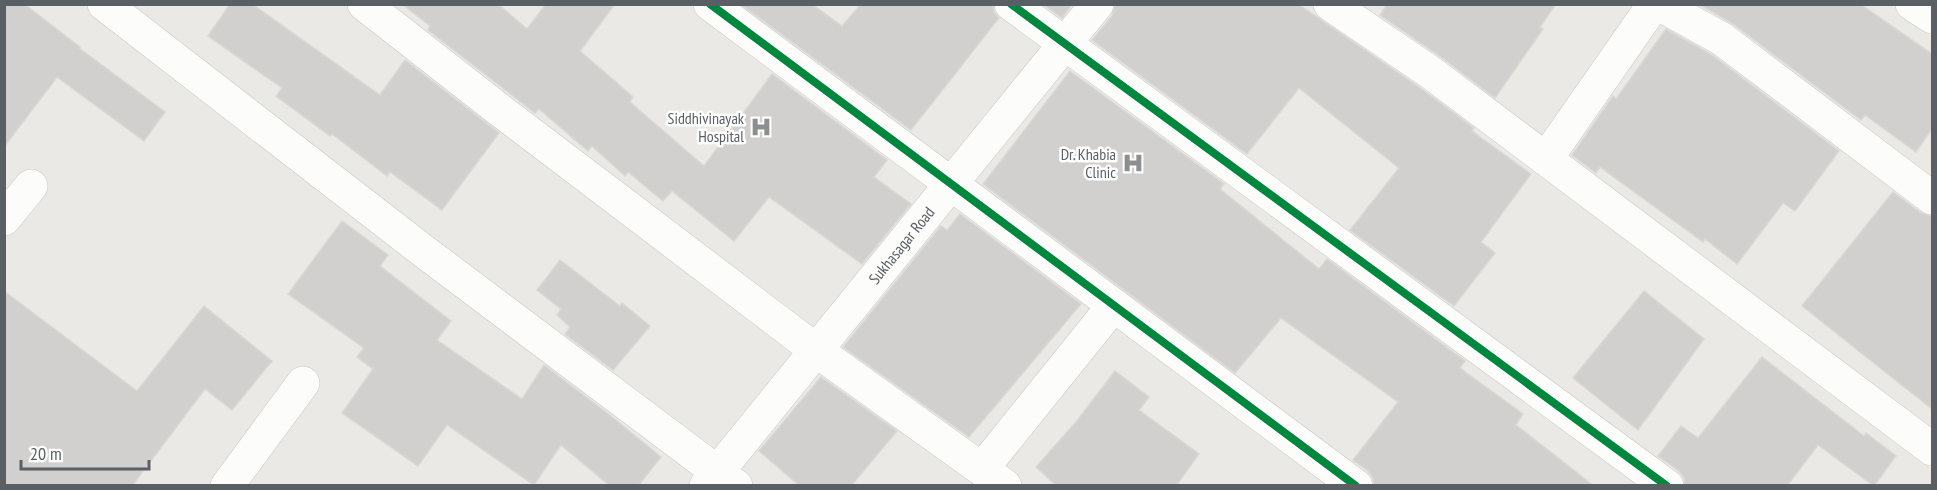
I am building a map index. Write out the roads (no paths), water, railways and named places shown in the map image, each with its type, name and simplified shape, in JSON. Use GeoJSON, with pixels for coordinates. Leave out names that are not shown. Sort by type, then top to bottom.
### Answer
{"type":"FeatureCollection","features":[{"type":"Feature","properties":{"kind":"street"},"geometry":{"type":"LineString","coordinates":[[104,4],[720,481]]}},
{"type":"Feature","properties":{"kind":"street"},"geometry":{"type":"LineString","coordinates":[[364,4],[496,108],[817,351],[994,477],[1114,305]]}},
{"type":"Feature","properties":{"kind":"street"},"geometry":{"type":"LineString","coordinates":[[710,4],[1356,486]]}},
{"type":"Feature","properties":{"kind":"street"},"geometry":{"type":"LineString","coordinates":[[1011,4],[1667,486]]}},
{"type":"Feature","properties":{"kind":"street","name":"Sukhasagar Road"},"geometry":{"type":"LineString","coordinates":[[720,481],[817,351],[1097,4]]}},
{"type":"Feature","properties":{"kind":"street"},"geometry":{"type":"LineString","coordinates":[[1330,4],[1430,72],[1932,449]]}},
{"type":"Feature","properties":{"kind":"street"},"geometry":{"type":"LineString","coordinates":[[1546,159],[1654,4]]}},
{"type":"Feature","properties":{"kind":"street"},"geometry":{"type":"LineString","coordinates":[[1659,4],[1722,39],[1932,198]]}},
{"type":"Feature","properties":{"kind":"street"},"geometry":{"type":"LineString","coordinates":[[1912,4],[1932,17]]}},
{"type":"Feature","properties":{"kind":"street"},"geometry":{"type":"LineString","coordinates":[[4,219],[30,186]]}},
{"type":"Feature","properties":{"kind":"street"},"geometry":{"type":"LineString","coordinates":[[227,486],[303,383]]}},
{"type":"Feature","properties":{"kind":"place","name":"Siddhivinayak Hospital"},"geometry":{"type":"Point","coordinates":[761,127]}},
{"type":"Feature","properties":{"kind":"place","name":"Dr. Khabia Clinic"},"geometry":{"type":"Point","coordinates":[1133,163]}}]}
